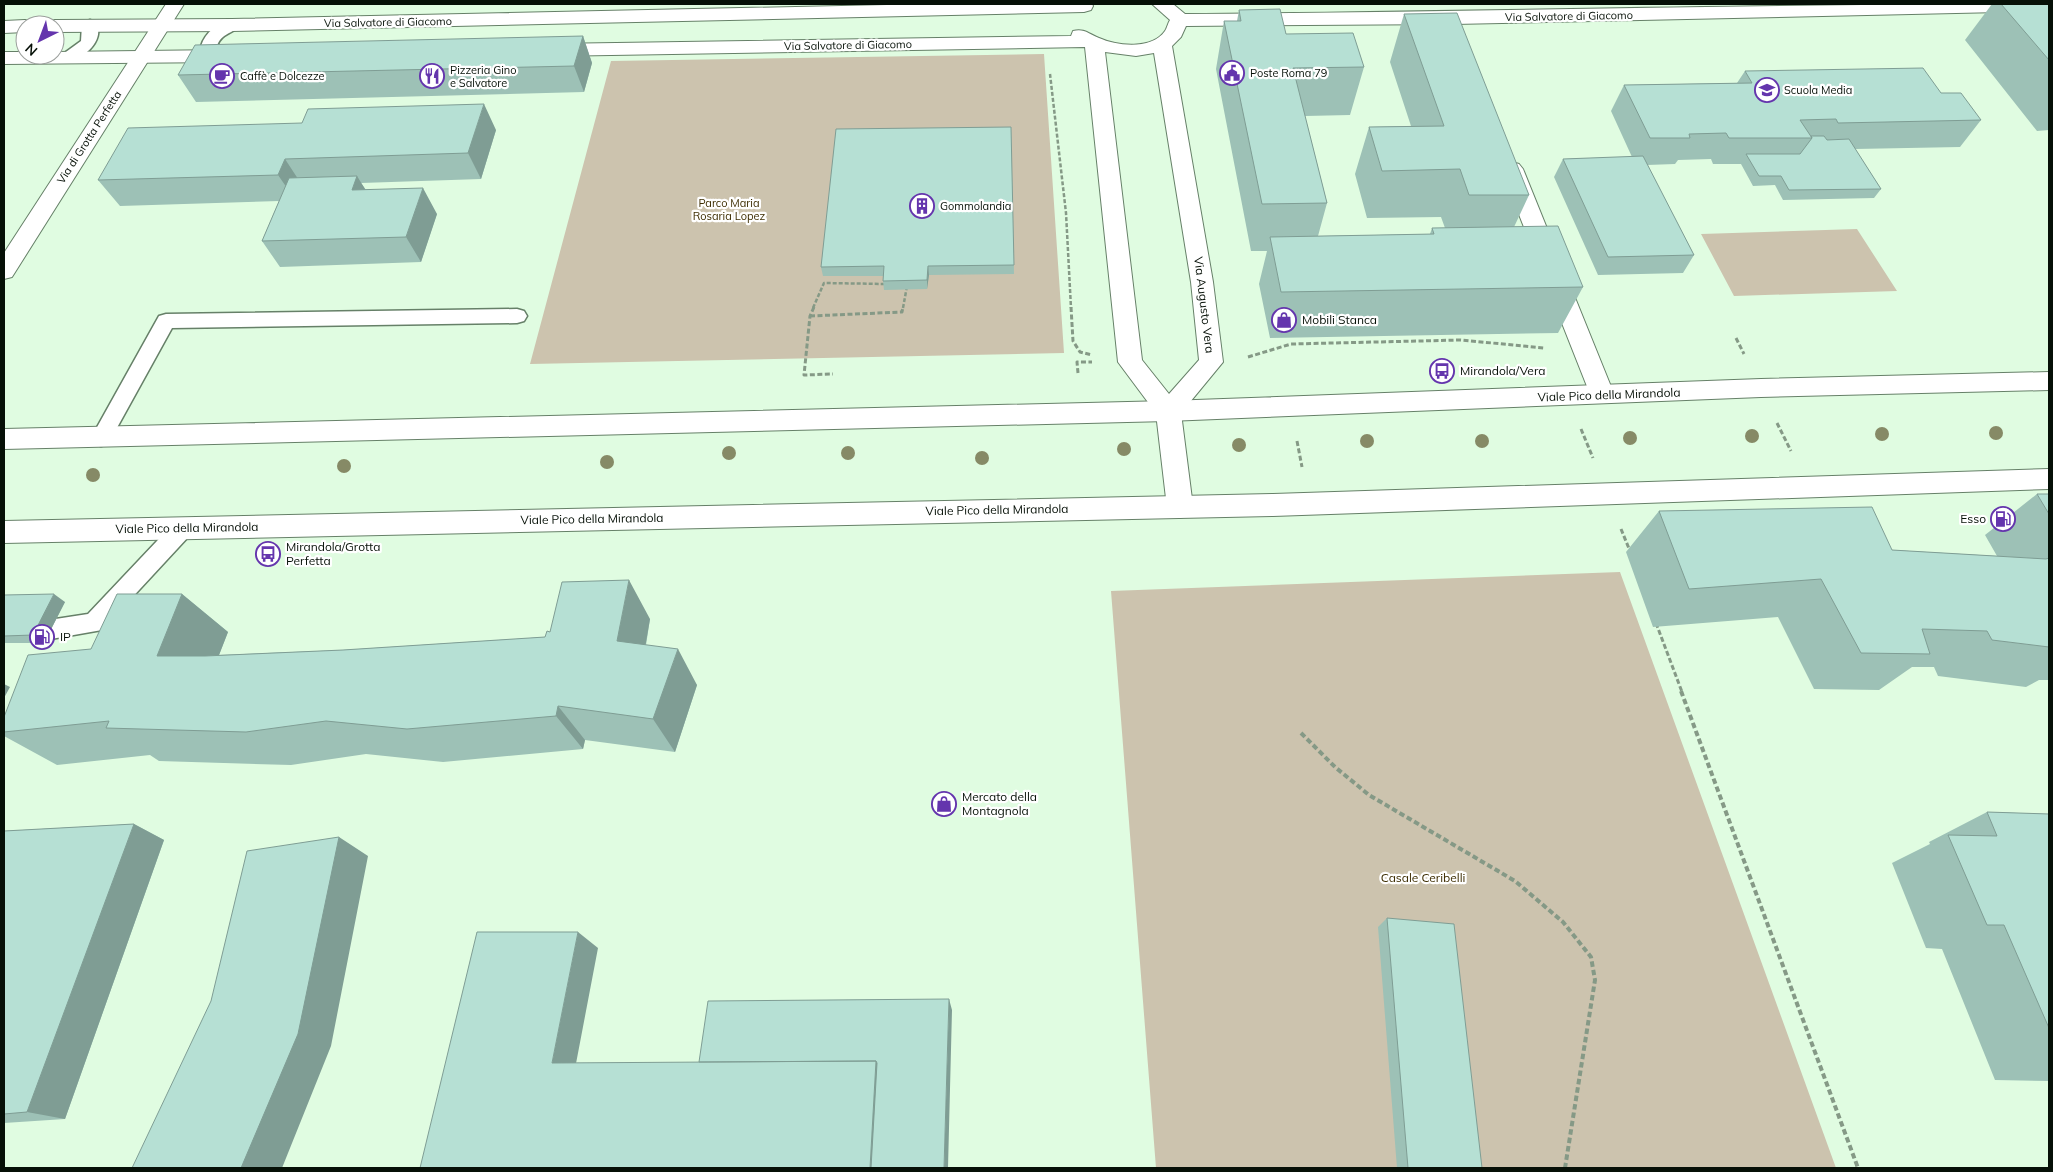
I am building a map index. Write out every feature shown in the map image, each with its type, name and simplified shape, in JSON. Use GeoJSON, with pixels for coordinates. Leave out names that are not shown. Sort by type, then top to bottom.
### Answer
{"type":"FeatureCollection","features":[{"type":"Feature","properties":{"kind":"street","name":"Via di Grotta Perfetta"},"geometry":{"type":"LineString","coordinates":[[4,270],[175,4]]}},
{"type":"Feature","properties":{"kind":"street"},"geometry":{"type":"LineString","coordinates":[[1161,4],[1175,14],[1179,20],[1174,34],[1162,43]]}},
{"type":"Feature","properties":{"kind":"street","name":"Via Salvatore di Giacomo"},"geometry":{"type":"LineString","coordinates":[[65,26],[232,25],[614,18],[864,8],[1087,5]]}},
{"type":"Feature","properties":{"kind":"street"},"geometry":{"type":"LineString","coordinates":[[1087,5],[1076,16],[1076,27],[1080,35],[1091,42],[1130,362],[1168,411],[1180,507]]}},
{"type":"Feature","properties":{"kind":"street","name":"Via Salvatore di Giacomo"},"geometry":{"type":"LineString","coordinates":[[1179,20],[1457,26],[2049,6]]}},
{"type":"Feature","properties":{"kind":"street"},"geometry":{"type":"LineString","coordinates":[[607,50],[614,18]]}},
{"type":"Feature","properties":{"kind":"street","name":"Via Salvatore di Giacomo"},"geometry":{"type":"LineString","coordinates":[[534,50],[1091,42],[1108,48],[1132,50],[1148,48],[1162,43]]}},
{"type":"Feature","properties":{"kind":"street","name":"Via Augusto Vera"},"geometry":{"type":"LineString","coordinates":[[1162,43],[1202,282],[1211,362],[1168,411]]}},
{"type":"Feature","properties":{"kind":"street"},"geometry":{"type":"LineString","coordinates":[[4,58],[246,55]]}},
{"type":"Feature","properties":{"kind":"street"},"geometry":{"type":"LineString","coordinates":[[1505,150],[1602,394]]}},
{"type":"Feature","properties":{"kind":"street","name":"Viale Pico della Mirandola"},"geometry":{"type":"LineString","coordinates":[[4,439],[1168,411],[1761,388],[2049,381]]}},
{"type":"Feature","properties":{"kind":"street","name":"Viale Pico della Mirandola"},"geometry":{"type":"LineString","coordinates":[[4,532],[1180,507],[2049,479]]}},
{"type":"Feature","properties":{"kind":"lane"},"geometry":{"type":"LineString","coordinates":[[67,57],[88,43],[92,37],[90,25]]}},
{"type":"Feature","properties":{"kind":"lane"},"geometry":{"type":"LineString","coordinates":[[217,56],[210,46],[210,40],[222,29],[232,25]]}},
{"type":"Feature","properties":{"kind":"lane"},"geometry":{"type":"LineString","coordinates":[[101,438],[166,321],[516,316]]}},
{"type":"Feature","properties":{"kind":"lane"},"geometry":{"type":"LineString","coordinates":[[4,614],[4,617],[34,632],[94,623],[182,529]]}},
{"type":"Feature","properties":{"kind":"path"},"geometry":{"type":"LineString","coordinates":[[834,374],[804,375],[810,316],[824,282],[889,284]]}},
{"type":"Feature","properties":{"kind":"path"},"geometry":{"type":"LineString","coordinates":[[810,316],[902,312],[908,284],[898,284]]}},
{"type":"Feature","properties":{"kind":"path"},"geometry":{"type":"LineString","coordinates":[[1736,338],[1808,487]]}},
{"type":"Feature","properties":{"kind":"path"},"geometry":{"type":"LineString","coordinates":[[1078,373],[1077,362],[1099,362]]}},
{"type":"Feature","properties":{"kind":"path"},"geometry":{"type":"LineString","coordinates":[[1655,619],[1858,1168]]}},
{"type":"Feature","properties":{"kind":"path"},"geometry":{"type":"LineString","coordinates":[[1301,732],[1335,767],[1369,796],[1516,881],[1563,922],[1591,957],[1595,980],[1566,1168]]}},
{"type":"Feature","properties":{"kind":"green space","name":"Parco Maria Rosaria Lopez"},"geometry":{"type":"Polygon","coordinates":[[[1044,54],[1064,353],[530,364],[611,61],[1044,54]]]}},
{"type":"Feature","properties":{"kind":"green space"},"geometry":{"type":"Polygon","coordinates":[[[1857,229],[1897,291],[1734,296],[1701,234],[1857,229]]]}},
{"type":"Feature","properties":{"kind":"green space","name":"Casale Ceribelli"},"geometry":{"type":"Polygon","coordinates":[[[1620,572],[1836,1168],[1156,1168],[1111,591],[1620,572]]]}},
{"type":"Feature","properties":{"kind":"building"},"geometry":{"type":"Polygon","coordinates":[[[2001,4],[2049,4],[2049,60],[2001,4]]]}},
{"type":"Feature","properties":{"kind":"building"},"geometry":{"type":"Polygon","coordinates":[[[1280,9],[1286,34],[1353,33],[1364,67],[1293,68],[1327,203],[1262,204],[1224,21],[1241,21],[1239,10],[1280,9]]]}},
{"type":"Feature","properties":{"kind":"building"},"geometry":{"type":"Polygon","coordinates":[[[1457,13],[1529,195],[1469,195],[1460,169],[1382,171],[1369,127],[1444,126],[1404,14],[1457,13]]]}},
{"type":"Feature","properties":{"kind":"building"},"geometry":{"type":"Polygon","coordinates":[[[583,36],[574,66],[178,75],[195,45],[583,36]]]}},
{"type":"Feature","properties":{"kind":"building"},"geometry":{"type":"Polygon","coordinates":[[[1923,68],[1941,93],[1961,93],[1981,120],[1838,123],[1836,119],[1800,120],[1812,138],[1729,138],[1726,133],[1689,134],[1690,138],[1650,138],[1624,85],[1752,83],[1745,71],[1923,68]]]}},
{"type":"Feature","properties":{"kind":"building"},"geometry":{"type":"Polygon","coordinates":[[[484,104],[468,153],[285,159],[278,175],[98,180],[128,128],[302,123],[308,109],[484,104]]]}},
{"type":"Feature","properties":{"kind":"building","name":"Gommolandia"},"geometry":{"type":"Polygon","coordinates":[[[1011,127],[1014,265],[928,266],[927,280],[883,281],[884,266],[821,267],[836,129],[1011,127]]]}},
{"type":"Feature","properties":{"kind":"building"},"geometry":{"type":"Polygon","coordinates":[[[1811,136],[1824,136],[1827,140],[1849,139],[1881,189],[1789,190],[1781,176],[1759,176],[1746,154],[1800,154],[1812,138],[1811,136]]]}},
{"type":"Feature","properties":{"kind":"building"},"geometry":{"type":"Polygon","coordinates":[[[1643,156],[1694,255],[1608,257],[1563,159],[1643,156]]]}},
{"type":"Feature","properties":{"kind":"building"},"geometry":{"type":"Polygon","coordinates":[[[357,176],[352,190],[423,188],[406,237],[262,241],[289,178],[357,176]]]}},
{"type":"Feature","properties":{"kind":"building"},"geometry":{"type":"Polygon","coordinates":[[[1558,226],[1583,287],[1281,292],[1270,237],[1434,234],[1432,228],[1558,226]]]}},
{"type":"Feature","properties":{"kind":"building"},"geometry":{"type":"Polygon","coordinates":[[[2037,494],[2049,494],[2049,514],[2037,494]]]}},
{"type":"Feature","properties":{"kind":"building"},"geometry":{"type":"Polygon","coordinates":[[[1872,507],[1892,550],[2049,558],[2049,647],[1992,640],[1987,631],[1922,629],[1930,654],[1861,653],[1821,579],[1689,589],[1659,511],[1872,507]]]}},
{"type":"Feature","properties":{"kind":"building"},"geometry":{"type":"Polygon","coordinates":[[[629,580],[617,641],[678,649],[653,719],[558,706],[556,716],[407,729],[326,721],[246,732],[106,728],[109,721],[4,732],[4,717],[28,655],[91,649],[117,594],[182,594],[157,656],[205,656],[343,650],[545,637],[547,631],[550,632],[562,582],[629,580]]]}},
{"type":"Feature","properties":{"kind":"building"},"geometry":{"type":"Polygon","coordinates":[[[54,594],[33,635],[4,636],[4,595],[54,594]]]}},
{"type":"Feature","properties":{"kind":"building"},"geometry":{"type":"Polygon","coordinates":[[[1987,812],[2049,814],[2049,1028],[2004,925],[1987,925],[1948,835],[1997,836],[1987,812]]]}},
{"type":"Feature","properties":{"kind":"building"},"geometry":{"type":"Polygon","coordinates":[[[134,824],[27,1112],[4,1114],[4,831],[134,824]]]}},
{"type":"Feature","properties":{"kind":"building"},"geometry":{"type":"Polygon","coordinates":[[[339,837],[298,1034],[241,1168],[132,1168],[211,1001],[247,851],[339,837]]]}},
{"type":"Feature","properties":{"kind":"building"},"geometry":{"type":"Polygon","coordinates":[[[1387,918],[1454,924],[1482,1168],[1408,1168],[1387,918]]]}},
{"type":"Feature","properties":{"kind":"building"},"geometry":{"type":"Polygon","coordinates":[[[477,932],[578,932],[552,1063],[876,1061],[870,1168],[420,1168],[477,932]]]}},
{"type":"Feature","properties":{"kind":"building"},"geometry":{"type":"Polygon","coordinates":[[[949,999],[944,1168],[871,1168],[876,1061],[699,1062],[708,1001],[949,999]]]}},
{"type":"Feature","properties":{"kind":"place","name":"Poste Roma 79"},"geometry":{"type":"Point","coordinates":[1232,73]}},
{"type":"Feature","properties":{"kind":"place","name":"Caffè e Dolcezze"},"geometry":{"type":"Point","coordinates":[222,76]}},
{"type":"Feature","properties":{"kind":"place","name":"Pizzeria Gino e Salvatore"},"geometry":{"type":"Point","coordinates":[432,76]}},
{"type":"Feature","properties":{"kind":"place","name":"Scuola Media"},"geometry":{"type":"Point","coordinates":[1767,90]}},
{"type":"Feature","properties":{"kind":"place","name":"Gommolandia"},"geometry":{"type":"Point","coordinates":[922,206]}},
{"type":"Feature","properties":{"kind":"place","name":"Mobili Stanca"},"geometry":{"type":"Point","coordinates":[1284,320]}},
{"type":"Feature","properties":{"kind":"place","name":"Mirandola/Vera"},"geometry":{"type":"Point","coordinates":[1442,371]}},
{"type":"Feature","properties":{"kind":"place","name":"Esso"},"geometry":{"type":"Point","coordinates":[2003,519]}},
{"type":"Feature","properties":{"kind":"place","name":"Mirandola/Grotta Perfetta"},"geometry":{"type":"Point","coordinates":[268,554]}},
{"type":"Feature","properties":{"kind":"place","name":"IP"},"geometry":{"type":"Point","coordinates":[42,637]}},
{"type":"Feature","properties":{"kind":"place","name":"Mercato della Montagnola"},"geometry":{"type":"Point","coordinates":[944,804]}}]}
